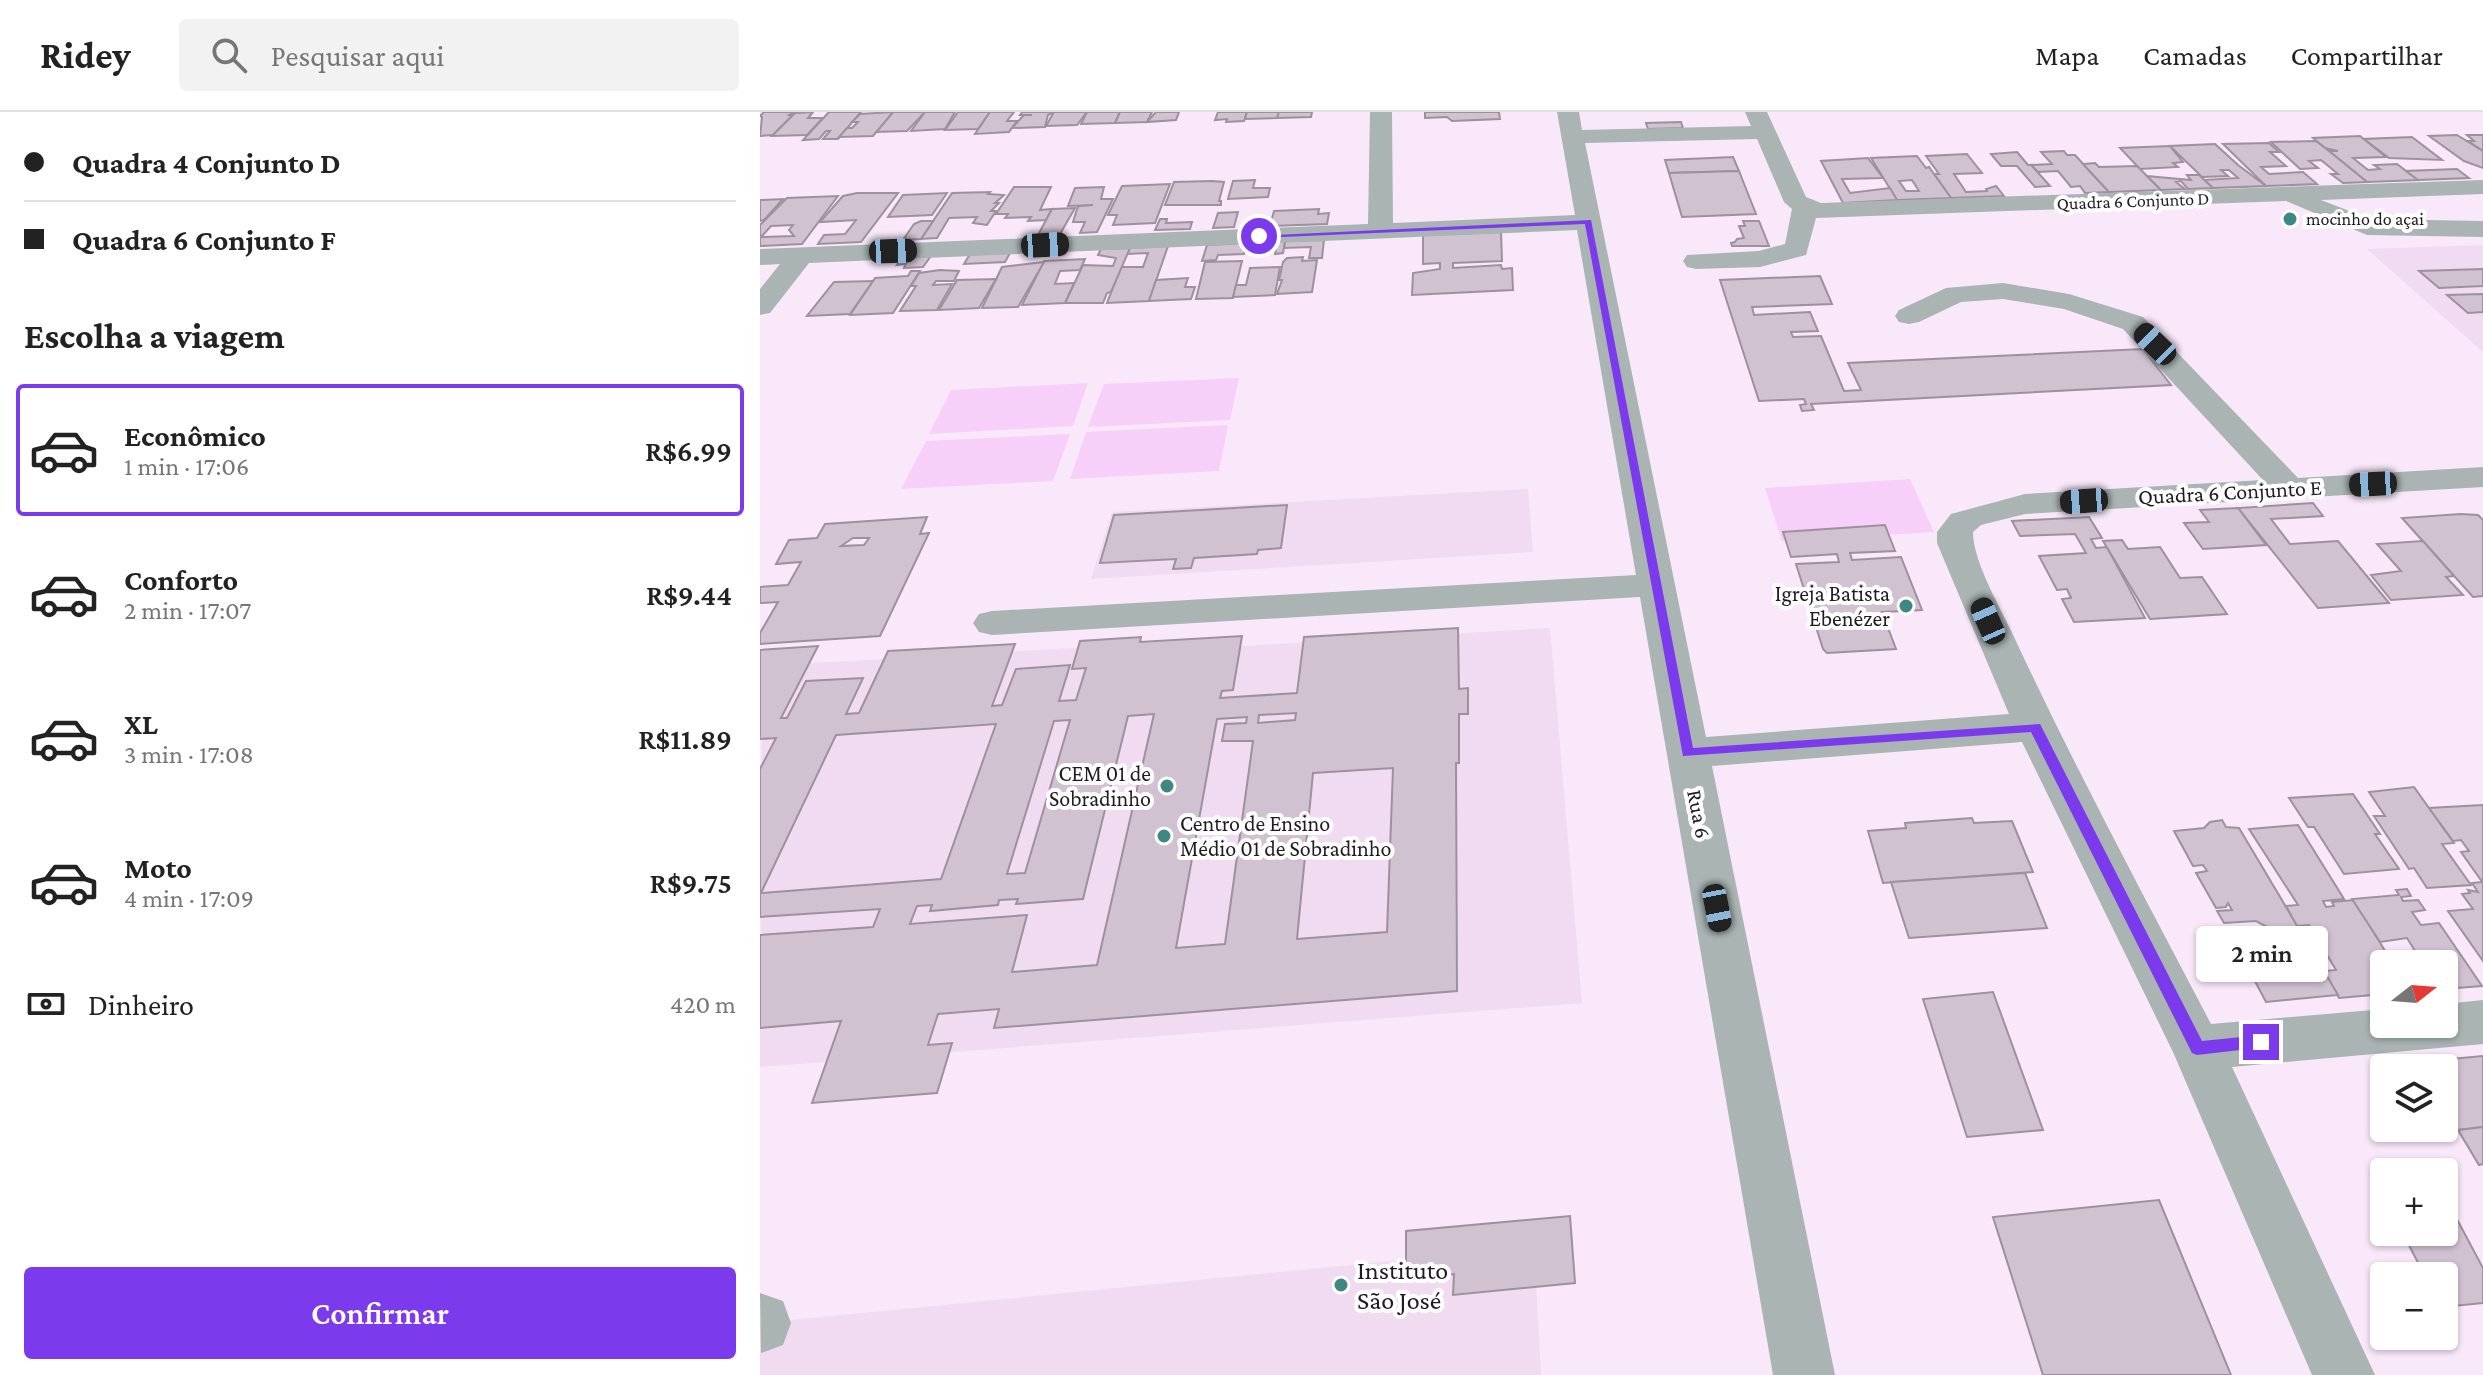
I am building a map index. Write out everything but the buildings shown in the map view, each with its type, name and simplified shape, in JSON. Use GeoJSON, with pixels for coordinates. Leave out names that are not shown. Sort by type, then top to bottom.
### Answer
{"type":"FeatureCollection","features":[{"type":"Feature","properties":{"kind":"street"},"geometry":{"type":"LineString","coordinates":[[1381,112],[1381,231]]}},
{"type":"Feature","properties":{"kind":"street"},"geometry":{"type":"LineString","coordinates":[[1570,124],[1761,122],[1798,200],[1797,249],[1760,259],[1696,261]]}},
{"type":"Feature","properties":{"kind":"street","name":"Rua 6"},"geometry":{"type":"LineString","coordinates":[[1570,124],[1804,1375]]}},
{"type":"Feature","properties":{"kind":"street","name":"Quadra 6 Conjunto D"},"geometry":{"type":"LineString","coordinates":[[1798,200],[1842,212],[2483,187]]}},
{"type":"Feature","properties":{"kind":"street"},"geometry":{"type":"LineString","coordinates":[[2289,195],[2319,210],[2367,227],[2483,229]]}},
{"type":"Feature","properties":{"kind":"street"},"geometry":{"type":"LineString","coordinates":[[760,257],[1589,222]]}},
{"type":"Feature","properties":{"kind":"street"},"geometry":{"type":"LineString","coordinates":[[760,307],[801,255]]}},
{"type":"Feature","properties":{"kind":"street"},"geometry":{"type":"LineString","coordinates":[[1909,316],[1956,294],[2003,291],[2069,302],[2133,323],[2290,489]]}},
{"type":"Feature","properties":{"kind":"street","name":"Quadra 6 Conjunto E"},"geometry":{"type":"LineString","coordinates":[[2035,727],[1955,543],[1955,532],[1963,521],[2025,504],[2483,477]]}},
{"type":"Feature","properties":{"kind":"street"},"geometry":{"type":"LineString","coordinates":[[992,623],[1657,585]]}},
{"type":"Feature","properties":{"kind":"street"},"geometry":{"type":"LineString","coordinates":[[1688,753],[2035,727],[2197,1048],[2344,1375]]}},
{"type":"Feature","properties":{"kind":"street"},"geometry":{"type":"LineString","coordinates":[[2197,1048],[2483,1022]]}},
{"type":"Feature","properties":{"kind":"shaded area"},"geometry":{"type":"Polygon","coordinates":[[[2483,245],[2483,352],[2367,249],[2483,245]]]}},
{"type":"Feature","properties":{"kind":"shaded area"},"geometry":{"type":"Polygon","coordinates":[[[1239,378],[1230,420],[1088,427],[1104,384],[1239,378]]]}},
{"type":"Feature","properties":{"kind":"shaded area"},"geometry":{"type":"Polygon","coordinates":[[[1088,383],[1073,426],[929,434],[951,390],[1088,383]]]}},
{"type":"Feature","properties":{"kind":"shaded area"},"geometry":{"type":"Polygon","coordinates":[[[1228,425],[1219,471],[1070,479],[1086,432],[1228,425]]]}},
{"type":"Feature","properties":{"kind":"shaded area"},"geometry":{"type":"Polygon","coordinates":[[[1070,434],[1053,481],[901,489],[926,441],[1070,434]]]}},
{"type":"Feature","properties":{"kind":"shaded area"},"geometry":{"type":"Polygon","coordinates":[[[1910,479],[1934,532],[1782,541],[1765,488],[1910,479]]]}},
{"type":"Feature","properties":{"kind":"shaded area"},"geometry":{"type":"Polygon","coordinates":[[[1528,489],[1533,552],[1091,579],[1112,512],[1528,489]]]}},
{"type":"Feature","properties":{"kind":"shaded area","name":"Centro de Ensino Médio 01 de Sobradinho"},"geometry":{"type":"Polygon","coordinates":[[[1550,628],[1582,1003],[760,1067],[762,666],[1144,644],[1143,652],[1550,628]]]}},
{"type":"Feature","properties":{"kind":"shaded area","name":"Instituto São José"},"geometry":{"type":"Polygon","coordinates":[[[1534,1247],[1541,1375],[760,1375],[760,1323],[1534,1247]]]}},
{"type":"Feature","properties":{"kind":"place","name":"mocinho do açai"},"geometry":{"type":"Point","coordinates":[2290,219]}},
{"type":"Feature","properties":{"kind":"place","name":"Igreja Batista Ebenézer"},"geometry":{"type":"Point","coordinates":[1906,606]}},
{"type":"Feature","properties":{"kind":"place","name":"CEM 01 de Sobradinho"},"geometry":{"type":"Point","coordinates":[1167,786]}},
{"type":"Feature","properties":{"kind":"place","name":"Centro de Ensino Médio 01 de Sobradinho"},"geometry":{"type":"Point","coordinates":[1164,836]}},
{"type":"Feature","properties":{"kind":"place","name":"Instituto São José"},"geometry":{"type":"Point","coordinates":[1341,1285]}},
{"type":"Feature","properties":{"kind":"route"},"geometry":{"type":"LineString","coordinates":[[1259,236],[1589,222],[1688,753],[2035,727],[2197,1048],[2261,1042]]}}]}
